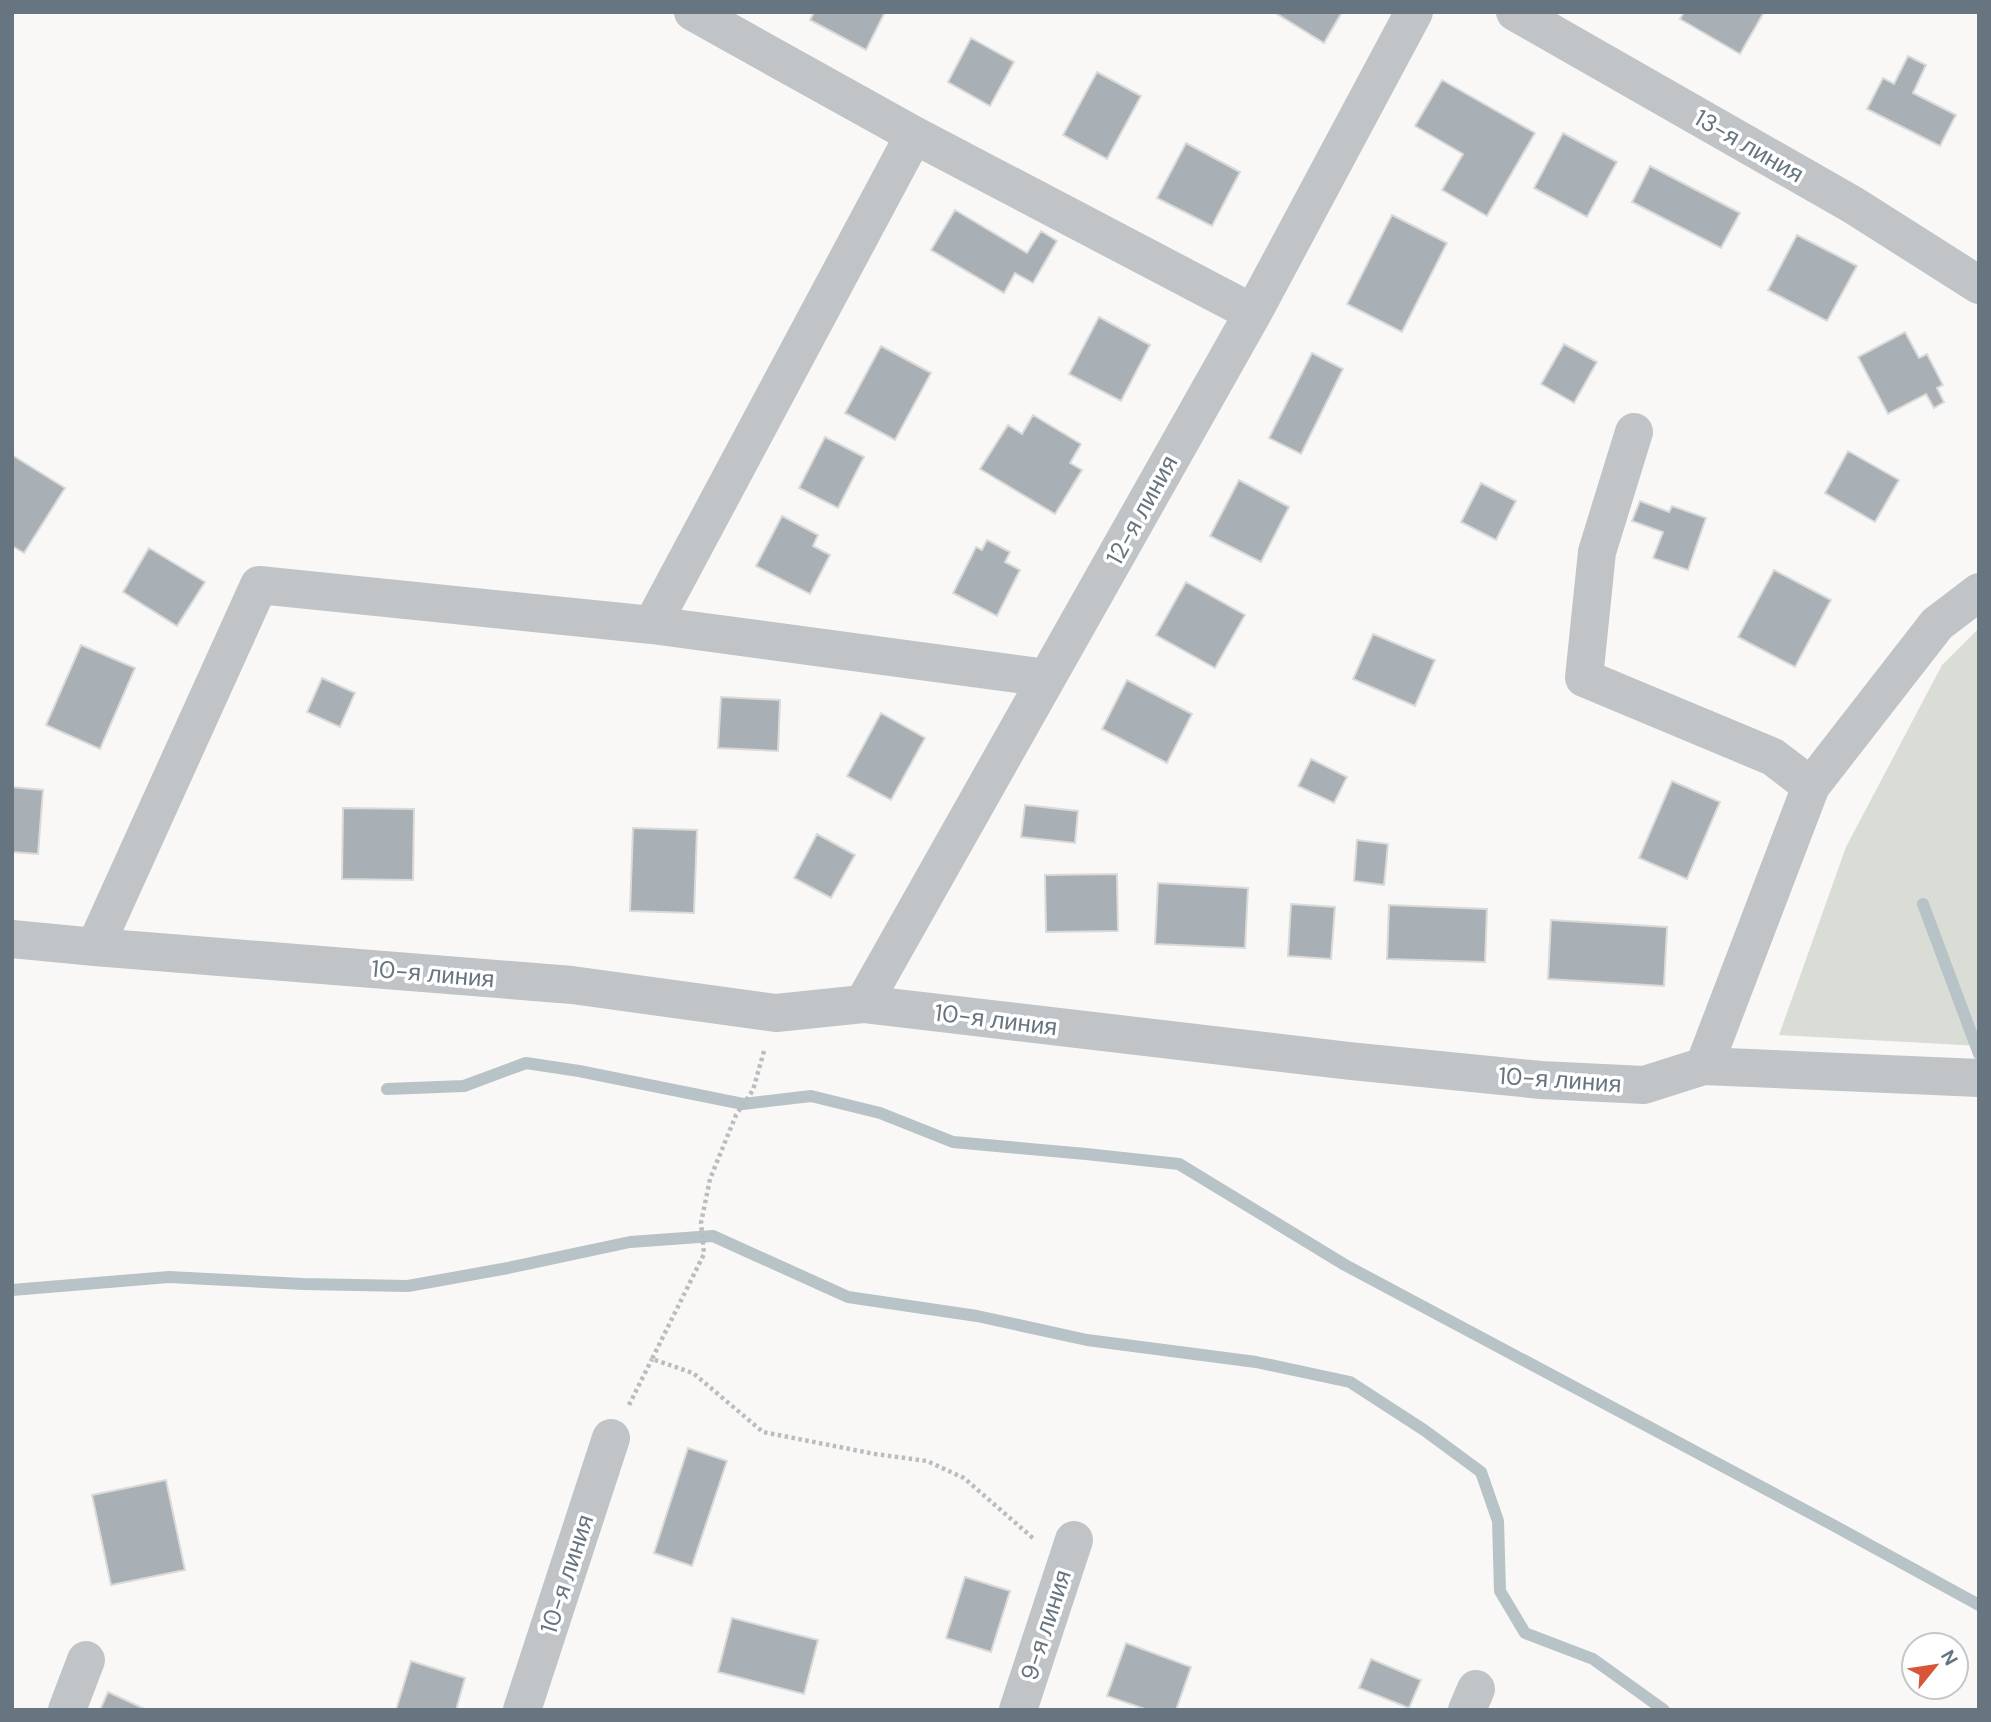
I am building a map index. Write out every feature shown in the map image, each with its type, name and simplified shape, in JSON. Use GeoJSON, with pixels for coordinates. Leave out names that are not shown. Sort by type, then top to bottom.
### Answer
{"type":"FeatureCollection","features":[{"type":"Feature","properties":{"kind":"street"},"geometry":{"type":"LineString","coordinates":[[693,12],[914,135],[1253,313]]}},
{"type":"Feature","properties":{"kind":"street","name":"12-я линия"},"geometry":{"type":"LineString","coordinates":[[863,1004],[1253,313],[1414,12]]}},
{"type":"Feature","properties":{"kind":"street","name":"13-я линия"},"geometry":{"type":"LineString","coordinates":[[1515,12],[1853,205],[1979,285]]}},
{"type":"Feature","properties":{"kind":"street"},"geometry":{"type":"LineString","coordinates":[[652,625],[914,135]]}},
{"type":"Feature","properties":{"kind":"street"},"geometry":{"type":"LineString","coordinates":[[1634,432],[1597,552],[1584,678],[1773,757],[1811,786]]}},
{"type":"Feature","properties":{"kind":"street"},"geometry":{"type":"LineString","coordinates":[[95,947],[259,585],[652,625],[1047,678]]}},
{"type":"Feature","properties":{"kind":"street"},"geometry":{"type":"LineString","coordinates":[[1704,1066],[1811,786],[1937,624],[1979,592]]}},
{"type":"Feature","properties":{"kind":"street","name":"10-я линия"},"geometry":{"type":"LineString","coordinates":[[12,939],[572,985],[776,1013],[863,1004],[1350,1061],[1541,1080],[1644,1085],[1704,1066],[1977,1078]]}},
{"type":"Feature","properties":{"kind":"street","name":"10-я линия"},"geometry":{"type":"LineString","coordinates":[[522,1710],[611,1438]]}},
{"type":"Feature","properties":{"kind":"street","name":"9-я линия"},"geometry":{"type":"LineString","coordinates":[[1018,1710],[1074,1540]]}},
{"type":"Feature","properties":{"kind":"street"},"geometry":{"type":"LineString","coordinates":[[67,1710],[86,1660]]}},
{"type":"Feature","properties":{"kind":"path"},"geometry":{"type":"LineString","coordinates":[[611,1438],[704,1254],[701,1223],[710,1179],[736,1115],[752,1090]]}},
{"type":"Feature","properties":{"kind":"path"},"geometry":{"type":"LineString","coordinates":[[652,1359],[693,1373],[763,1432],[875,1454],[927,1461],[964,1478],[1033,1538],[1062,1576]]}},
{"type":"Feature","properties":{"kind":"shaded area"},"geometry":{"type":"Polygon","coordinates":[[[1979,628],[1979,1046],[1779,1035],[1846,847],[1942,665],[1979,628]]]}},
{"type":"Feature","properties":{"kind":"building"},"geometry":{"type":"Polygon","coordinates":[[[814,12],[885,12],[866,50],[810,20],[814,12]]]}},
{"type":"Feature","properties":{"kind":"building"},"geometry":{"type":"Polygon","coordinates":[[[1274,12],[1342,12],[1324,43],[1274,12]]]}},
{"type":"Feature","properties":{"kind":"building"},"geometry":{"type":"Polygon","coordinates":[[[1684,12],[1764,12],[1740,54],[1680,19],[1684,12]]]}},
{"type":"Feature","properties":{"kind":"building"},"geometry":{"type":"Polygon","coordinates":[[[971,38],[1014,62],[990,106],[948,82],[971,38]]]}},
{"type":"Feature","properties":{"kind":"building"},"geometry":{"type":"Polygon","coordinates":[[[1908,56],[1926,65],[1913,93],[1956,115],[1940,146],[1867,109],[1883,78],[1894,84],[1908,56]]]}},
{"type":"Feature","properties":{"kind":"building"},"geometry":{"type":"Polygon","coordinates":[[[1097,72],[1141,96],[1107,159],[1063,135],[1097,72]]]}},
{"type":"Feature","properties":{"kind":"building"},"geometry":{"type":"Polygon","coordinates":[[[1442,80],[1535,133],[1487,216],[1442,190],[1463,154],[1415,126],[1442,80]]]}},
{"type":"Feature","properties":{"kind":"building"},"geometry":{"type":"Polygon","coordinates":[[[1563,133],[1617,162],[1587,217],[1534,188],[1563,133]]]}},
{"type":"Feature","properties":{"kind":"building"},"geometry":{"type":"Polygon","coordinates":[[[1186,143],[1240,172],[1212,226],[1157,198],[1186,143]]]}},
{"type":"Feature","properties":{"kind":"building"},"geometry":{"type":"Polygon","coordinates":[[[1650,166],[1740,213],[1721,248],[1632,202],[1650,166]]]}},
{"type":"Feature","properties":{"kind":"building"},"geometry":{"type":"Polygon","coordinates":[[[955,210],[1027,253],[1041,231],[1057,241],[1033,283],[1015,273],[1004,293],[931,250],[955,210]]]}},
{"type":"Feature","properties":{"kind":"building"},"geometry":{"type":"Polygon","coordinates":[[[1392,215],[1447,243],[1402,332],[1347,304],[1392,215]]]}},
{"type":"Feature","properties":{"kind":"building"},"geometry":{"type":"Polygon","coordinates":[[[1797,235],[1857,266],[1827,321],[1768,290],[1797,235]]]}},
{"type":"Feature","properties":{"kind":"building"},"geometry":{"type":"Polygon","coordinates":[[[1099,317],[1150,345],[1121,401],[1069,374],[1099,317]]]}},
{"type":"Feature","properties":{"kind":"building"},"geometry":{"type":"Polygon","coordinates":[[[1905,332],[1919,358],[1927,354],[1943,385],[1937,388],[1944,402],[1934,408],[1926,394],[1888,414],[1858,357],[1905,332]]]}},
{"type":"Feature","properties":{"kind":"building"},"geometry":{"type":"Polygon","coordinates":[[[1564,344],[1597,362],[1574,403],[1541,384],[1564,344]]]}},
{"type":"Feature","properties":{"kind":"building"},"geometry":{"type":"Polygon","coordinates":[[[881,346],[931,373],[895,440],[845,413],[881,346]]]}},
{"type":"Feature","properties":{"kind":"building"},"geometry":{"type":"Polygon","coordinates":[[[1312,353],[1343,369],[1301,454],[1269,438],[1312,353]]]}},
{"type":"Feature","properties":{"kind":"building"},"geometry":{"type":"Polygon","coordinates":[[[1033,415],[1081,444],[1070,463],[1082,470],[1055,514],[980,469],[1008,425],[1022,434],[1033,415]]]}},
{"type":"Feature","properties":{"kind":"building"},"geometry":{"type":"Polygon","coordinates":[[[825,437],[864,457],[838,508],[799,488],[825,437]]]}},
{"type":"Feature","properties":{"kind":"building"},"geometry":{"type":"Polygon","coordinates":[[[1848,451],[1899,480],[1875,522],[1825,493],[1848,451]]]}},
{"type":"Feature","properties":{"kind":"building"},"geometry":{"type":"Polygon","coordinates":[[[12,455],[65,488],[24,553],[12,546],[12,455]]]}},
{"type":"Feature","properties":{"kind":"building"},"geometry":{"type":"Polygon","coordinates":[[[1239,480],[1289,507],[1261,562],[1210,536],[1239,480]]]}},
{"type":"Feature","properties":{"kind":"building"},"geometry":{"type":"Polygon","coordinates":[[[1481,483],[1516,501],[1496,540],[1461,522],[1481,483]]]}},
{"type":"Feature","properties":{"kind":"building"},"geometry":{"type":"Polygon","coordinates":[[[1640,501],[1669,512],[1672,506],[1706,518],[1688,570],[1653,558],[1663,532],[1632,521],[1640,501]]]}},
{"type":"Feature","properties":{"kind":"building"},"geometry":{"type":"Polygon","coordinates":[[[782,516],[818,535],[813,546],[830,555],[810,594],[756,566],[782,516]]]}},
{"type":"Feature","properties":{"kind":"building"},"geometry":{"type":"Polygon","coordinates":[[[987,540],[1010,552],[1005,562],[1020,570],[997,616],[953,593],[976,547],[982,550],[987,540]]]}},
{"type":"Feature","properties":{"kind":"building"},"geometry":{"type":"Polygon","coordinates":[[[149,548],[205,582],[177,626],[123,592],[149,548]]]}},
{"type":"Feature","properties":{"kind":"building"},"geometry":{"type":"Polygon","coordinates":[[[1774,570],[1831,600],[1795,667],[1738,637],[1774,570]]]}},
{"type":"Feature","properties":{"kind":"building"},"geometry":{"type":"Polygon","coordinates":[[[1186,582],[1245,615],[1215,668],[1156,635],[1186,582]]]}},
{"type":"Feature","properties":{"kind":"building"},"geometry":{"type":"Polygon","coordinates":[[[1373,634],[1435,660],[1415,706],[1353,679],[1373,634]]]}},
{"type":"Feature","properties":{"kind":"building"},"geometry":{"type":"Polygon","coordinates":[[[81,645],[135,668],[100,749],[46,725],[81,645]]]}},
{"type":"Feature","properties":{"kind":"building"},"geometry":{"type":"Polygon","coordinates":[[[322,678],[355,693],[340,727],[307,712],[322,678]]]}},
{"type":"Feature","properties":{"kind":"building"},"geometry":{"type":"Polygon","coordinates":[[[1127,680],[1192,714],[1167,763],[1102,729],[1127,680]]]}},
{"type":"Feature","properties":{"kind":"building"},"geometry":{"type":"Polygon","coordinates":[[[721,697],[780,700],[778,751],[718,748],[721,697]]]}},
{"type":"Feature","properties":{"kind":"building"},"geometry":{"type":"Polygon","coordinates":[[[881,713],[925,738],[891,800],[847,776],[881,713]]]}},
{"type":"Feature","properties":{"kind":"building"},"geometry":{"type":"Polygon","coordinates":[[[1311,759],[1347,777],[1334,803],[1298,786],[1311,759]]]}},
{"type":"Feature","properties":{"kind":"building"},"geometry":{"type":"Polygon","coordinates":[[[1672,781],[1720,802],[1687,879],[1639,858],[1672,781]]]}},
{"type":"Feature","properties":{"kind":"building"},"geometry":{"type":"Polygon","coordinates":[[[12,787],[43,790],[38,854],[12,852],[12,787]]]}},
{"type":"Feature","properties":{"kind":"building"},"geometry":{"type":"Polygon","coordinates":[[[1025,805],[1078,811],[1075,843],[1021,837],[1025,805]]]}},
{"type":"Feature","properties":{"kind":"building"},"geometry":{"type":"Polygon","coordinates":[[[343,808],[414,809],[413,880],[342,879],[343,808]]]}},
{"type":"Feature","properties":{"kind":"building"},"geometry":{"type":"Polygon","coordinates":[[[633,828],[697,830],[694,913],[630,911],[633,828]]]}},
{"type":"Feature","properties":{"kind":"building"},"geometry":{"type":"Polygon","coordinates":[[[817,834],[855,855],[831,898],[794,878],[817,834]]]}},
{"type":"Feature","properties":{"kind":"building"},"geometry":{"type":"Polygon","coordinates":[[[1357,840],[1388,844],[1384,885],[1354,881],[1357,840]]]}},
{"type":"Feature","properties":{"kind":"building"},"geometry":{"type":"Polygon","coordinates":[[[1117,874],[1118,931],[1046,932],[1045,875],[1117,874]]]}},
{"type":"Feature","properties":{"kind":"building"},"geometry":{"type":"Polygon","coordinates":[[[1158,883],[1248,888],[1245,948],[1155,944],[1158,883]]]}},
{"type":"Feature","properties":{"kind":"building"},"geometry":{"type":"Polygon","coordinates":[[[1291,904],[1335,907],[1331,959],[1288,956],[1291,904]]]}},
{"type":"Feature","properties":{"kind":"building"},"geometry":{"type":"Polygon","coordinates":[[[1389,905],[1487,909],[1485,962],[1387,959],[1389,905]]]}},
{"type":"Feature","properties":{"kind":"building"},"geometry":{"type":"Polygon","coordinates":[[[1551,920],[1667,927],[1664,986],[1548,979],[1551,920]]]}},
{"type":"Feature","properties":{"kind":"building"},"geometry":{"type":"Polygon","coordinates":[[[688,1448],[727,1461],[692,1566],[654,1553],[688,1448]]]}},
{"type":"Feature","properties":{"kind":"building"},"geometry":{"type":"Polygon","coordinates":[[[166,1480],[185,1570],[111,1585],[92,1495],[166,1480]]]}},
{"type":"Feature","properties":{"kind":"building"},"geometry":{"type":"Polygon","coordinates":[[[965,1577],[1010,1591],[991,1652],[946,1638],[965,1577]]]}},
{"type":"Feature","properties":{"kind":"building"},"geometry":{"type":"Polygon","coordinates":[[[732,1618],[818,1640],[804,1694],[718,1672],[732,1618]]]}},
{"type":"Feature","properties":{"kind":"building"},"geometry":{"type":"Polygon","coordinates":[[[1126,1643],[1191,1667],[1176,1710],[1148,1710],[1107,1696],[1126,1643]]]}},
{"type":"Feature","properties":{"kind":"building"},"geometry":{"type":"Polygon","coordinates":[[[1371,1659],[1421,1680],[1409,1708],[1359,1688],[1371,1659]]]}},
{"type":"Feature","properties":{"kind":"building"},"geometry":{"type":"Polygon","coordinates":[[[411,1661],[465,1678],[456,1710],[396,1710],[411,1661]]]}},
{"type":"Feature","properties":{"kind":"building"},"geometry":{"type":"Polygon","coordinates":[[[108,1692],[147,1710],[100,1710],[108,1692]]]}},
{"type":"Feature","properties":{"kind":"waterway"},"geometry":{"type":"LineString","coordinates":[[1923,904],[1979,1054]]}},
{"type":"Feature","properties":{"kind":"waterway"},"geometry":{"type":"LineString","coordinates":[[387,1089],[464,1086],[526,1063],[743,1104],[811,1096],[880,1113],[953,1142],[1179,1164],[1345,1265],[1979,1605]]}},
{"type":"Feature","properties":{"kind":"waterway"},"geometry":{"type":"LineString","coordinates":[[12,1290],[169,1277],[408,1286],[630,1242],[713,1236],[848,1297],[977,1316],[1087,1340],[1256,1362],[1350,1382],[1424,1430],[1481,1472],[1498,1521],[1500,1591],[1525,1633],[1593,1659],[1664,1710]]}}]}
